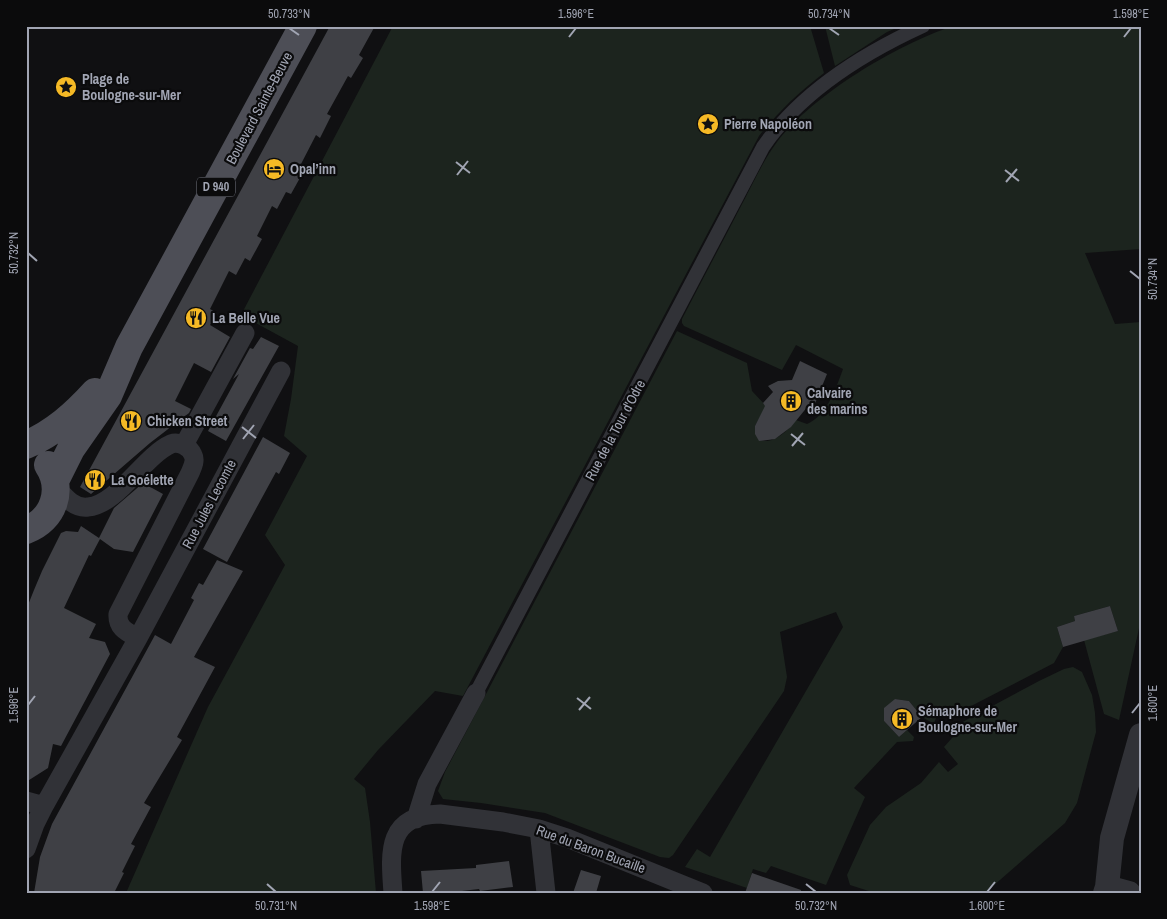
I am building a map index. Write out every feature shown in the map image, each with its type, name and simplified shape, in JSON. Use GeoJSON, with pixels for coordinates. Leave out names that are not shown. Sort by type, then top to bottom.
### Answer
{"type":"FeatureCollection","features":[{"type":"Feature","properties":{"kind":"main road","name":"Boulevard Sainte-Beuve"},"geometry":{"type":"LineString","coordinates":[[30,532],[44,520],[52,509],[55,500],[56,484],[71,449],[108,396],[130,347],[303,26]]}},
{"type":"Feature","properties":{"kind":"main road","name":"Boulevard Sainte-Beuve"},"geometry":{"type":"LineString","coordinates":[[26,447],[54,430],[75,413],[99,387],[130,347]]}},
{"type":"Feature","properties":{"kind":"main road"},"geometry":{"type":"LineString","coordinates":[[26,447],[43,459],[51,469],[56,484]]}},
{"type":"Feature","properties":{"kind":"street","name":"Rue de la Tour d'Odre"},"geometry":{"type":"LineString","coordinates":[[416,819],[427,784],[763,147],[786,118],[815,92],[878,50],[923,26]]}},
{"type":"Feature","properties":{"kind":"street"},"geometry":{"type":"LineString","coordinates":[[184,445],[245,333]]}},
{"type":"Feature","properties":{"kind":"street","name":"Rue Jules Lecomte"},"geometry":{"type":"LineString","coordinates":[[26,849],[44,806],[138,638],[281,371]]}},
{"type":"Feature","properties":{"kind":"street"},"geometry":{"type":"LineString","coordinates":[[56,484],[66,499],[74,504],[84,507],[92,506],[114,493],[166,448],[175,443],[184,445],[193,454],[193,466],[118,614],[119,624],[122,629],[138,638]]}},
{"type":"Feature","properties":{"kind":"street"},"geometry":{"type":"LineString","coordinates":[[1114,891],[1112,838],[1141,735]]}},
{"type":"Feature","properties":{"kind":"street"},"geometry":{"type":"LineString","coordinates":[[26,800],[44,806]]}},
{"type":"Feature","properties":{"kind":"street","name":"Rue du Baron Bucaille"},"geometry":{"type":"LineString","coordinates":[[416,819],[431,814],[451,814],[539,829],[668,886],[703,893]]}},
{"type":"Feature","properties":{"kind":"street"},"geometry":{"type":"LineString","coordinates":[[393,893],[390,861],[393,842],[402,828],[416,819]]}},
{"type":"Feature","properties":{"kind":"street"},"geometry":{"type":"LineString","coordinates":[[539,829],[546,893]]}},
{"type":"Feature","properties":{"kind":"shaded area"},"geometry":{"type":"Polygon","coordinates":[[[393,26],[810,26],[824,73],[789,103],[759,136],[463,696],[435,691],[378,750],[354,779],[365,788],[376,893],[126,893],[208,707],[285,565],[265,535],[307,456],[284,436],[298,346],[241,315],[393,26]]]}},
{"type":"Feature","properties":{"kind":"shaded area"},"geometry":{"type":"Polygon","coordinates":[[[825,26],[901,26],[887,32],[835,66],[825,26]]]}},
{"type":"Feature","properties":{"kind":"shaded area"},"geometry":{"type":"Polygon","coordinates":[[[953,26],[1141,26],[1141,249],[1085,253],[1115,324],[1141,322],[1141,619],[1119,720],[1104,714],[1084,640],[1118,631],[1110,606],[1074,616],[1075,621],[1057,627],[1063,647],[1054,663],[948,718],[939,708],[934,724],[922,717],[909,701],[895,699],[884,721],[899,737],[907,730],[914,737],[913,741],[897,742],[854,788],[865,797],[826,885],[771,866],[766,873],[753,869],[747,888],[685,867],[697,849],[710,857],[843,627],[836,612],[780,632],[787,677],[784,691],[673,855],[669,858],[660,857],[545,813],[443,799],[438,791],[445,772],[677,331],[747,363],[752,391],[766,406],[755,426],[759,440],[770,441],[775,439],[796,420],[807,424],[820,415],[830,401],[843,369],[796,345],[782,370],[684,326],[682,319],[762,166],[777,142],[793,124],[834,89],[882,58],[931,34],[953,26]]]}},
{"type":"Feature","properties":{"kind":"shaded area"},"geometry":{"type":"Polygon","coordinates":[[[1073,667],[1082,672],[1092,695],[1096,732],[1077,803],[1065,823],[985,893],[875,893],[850,885],[847,875],[870,825],[886,807],[921,783],[939,762],[948,772],[958,764],[944,747],[960,729],[957,725],[1039,681],[1064,669],[1073,667]]]}},
{"type":"Feature","properties":{"kind":"building"},"geometry":{"type":"Polygon","coordinates":[[[330,26],[375,26],[359,55],[363,58],[351,78],[348,76],[327,114],[331,116],[320,138],[316,135],[301,164],[306,167],[291,194],[286,192],[277,209],[272,206],[257,236],[262,239],[250,261],[245,258],[236,275],[229,271],[210,309],[217,313],[210,325],[230,337],[211,372],[194,363],[175,401],[191,409],[189,413],[150,443],[91,494],[80,487],[330,26]]]}},
{"type":"Feature","properties":{"kind":"building"},"geometry":{"type":"Polygon","coordinates":[[[261,337],[279,346],[226,441],[208,431],[239,374],[233,379],[250,348],[253,349],[261,337]]]}},
{"type":"Feature","properties":{"kind":"building","name":"Calvaire des marins"},"geometry":{"type":"Polygon","coordinates":[[[800,361],[827,374],[814,406],[808,406],[791,427],[775,439],[759,441],[755,434],[755,426],[765,406],[763,403],[773,392],[768,386],[778,381],[792,380],[800,361]]]}},
{"type":"Feature","properties":{"kind":"building"},"geometry":{"type":"Polygon","coordinates":[[[263,437],[290,453],[279,474],[276,472],[227,562],[203,549],[263,437]]]}},
{"type":"Feature","properties":{"kind":"building"},"geometry":{"type":"Polygon","coordinates":[[[143,483],[163,494],[133,552],[114,549],[100,539],[91,556],[89,555],[64,608],[96,624],[89,638],[105,642],[110,654],[61,746],[53,744],[48,768],[26,782],[26,610],[42,571],[61,533],[66,531],[78,532],[81,526],[99,538],[114,508],[143,483]]]}},
{"type":"Feature","properties":{"kind":"building"},"geometry":{"type":"Polygon","coordinates":[[[217,560],[243,571],[194,657],[215,667],[177,737],[182,740],[144,803],[151,807],[131,844],[135,846],[114,893],[34,893],[40,857],[52,824],[155,635],[171,644],[194,600],[191,598],[199,583],[203,585],[217,560]]]}},
{"type":"Feature","properties":{"kind":"building"},"geometry":{"type":"Polygon","coordinates":[[[1110,606],[1118,631],[1063,647],[1057,627],[1075,621],[1074,616],[1110,606]]]}},
{"type":"Feature","properties":{"kind":"building","name":"Sémaphore de Boulogne-sur-Mer"},"geometry":{"type":"Polygon","coordinates":[[[895,699],[909,701],[922,717],[899,737],[884,721],[884,708],[895,699]]]}},
{"type":"Feature","properties":{"kind":"building"},"geometry":{"type":"Polygon","coordinates":[[[509,861],[513,887],[480,891],[479,889],[445,893],[423,893],[421,871],[476,868],[476,865],[509,861]]]}},
{"type":"Feature","properties":{"kind":"building"},"geometry":{"type":"Polygon","coordinates":[[[581,870],[601,876],[596,893],[573,893],[581,870]]]}},
{"type":"Feature","properties":{"kind":"building"},"geometry":{"type":"Polygon","coordinates":[[[752,873],[801,890],[801,893],[745,893],[752,873]]]}},
{"type":"Feature","properties":{"kind":"place","name":"Plage de Boulogne-sur-Mer"},"geometry":{"type":"Point","coordinates":[66,87]}},
{"type":"Feature","properties":{"kind":"place","name":"Pierre Napoléon"},"geometry":{"type":"Point","coordinates":[708,124]}},
{"type":"Feature","properties":{"kind":"place","name":"Opal’inn"},"geometry":{"type":"Point","coordinates":[274,169]}},
{"type":"Feature","properties":{"kind":"place","name":"La Belle Vue"},"geometry":{"type":"Point","coordinates":[196,318]}},
{"type":"Feature","properties":{"kind":"place","name":"Calvaire des marins"},"geometry":{"type":"Point","coordinates":[791,401]}},
{"type":"Feature","properties":{"kind":"place","name":"Chicken Street"},"geometry":{"type":"Point","coordinates":[131,421]}},
{"type":"Feature","properties":{"kind":"place","name":"La Goélette"},"geometry":{"type":"Point","coordinates":[95,480]}},
{"type":"Feature","properties":{"kind":"place","name":"Sémaphore de Boulogne-sur-Mer"},"geometry":{"type":"Point","coordinates":[902,719]}}]}
